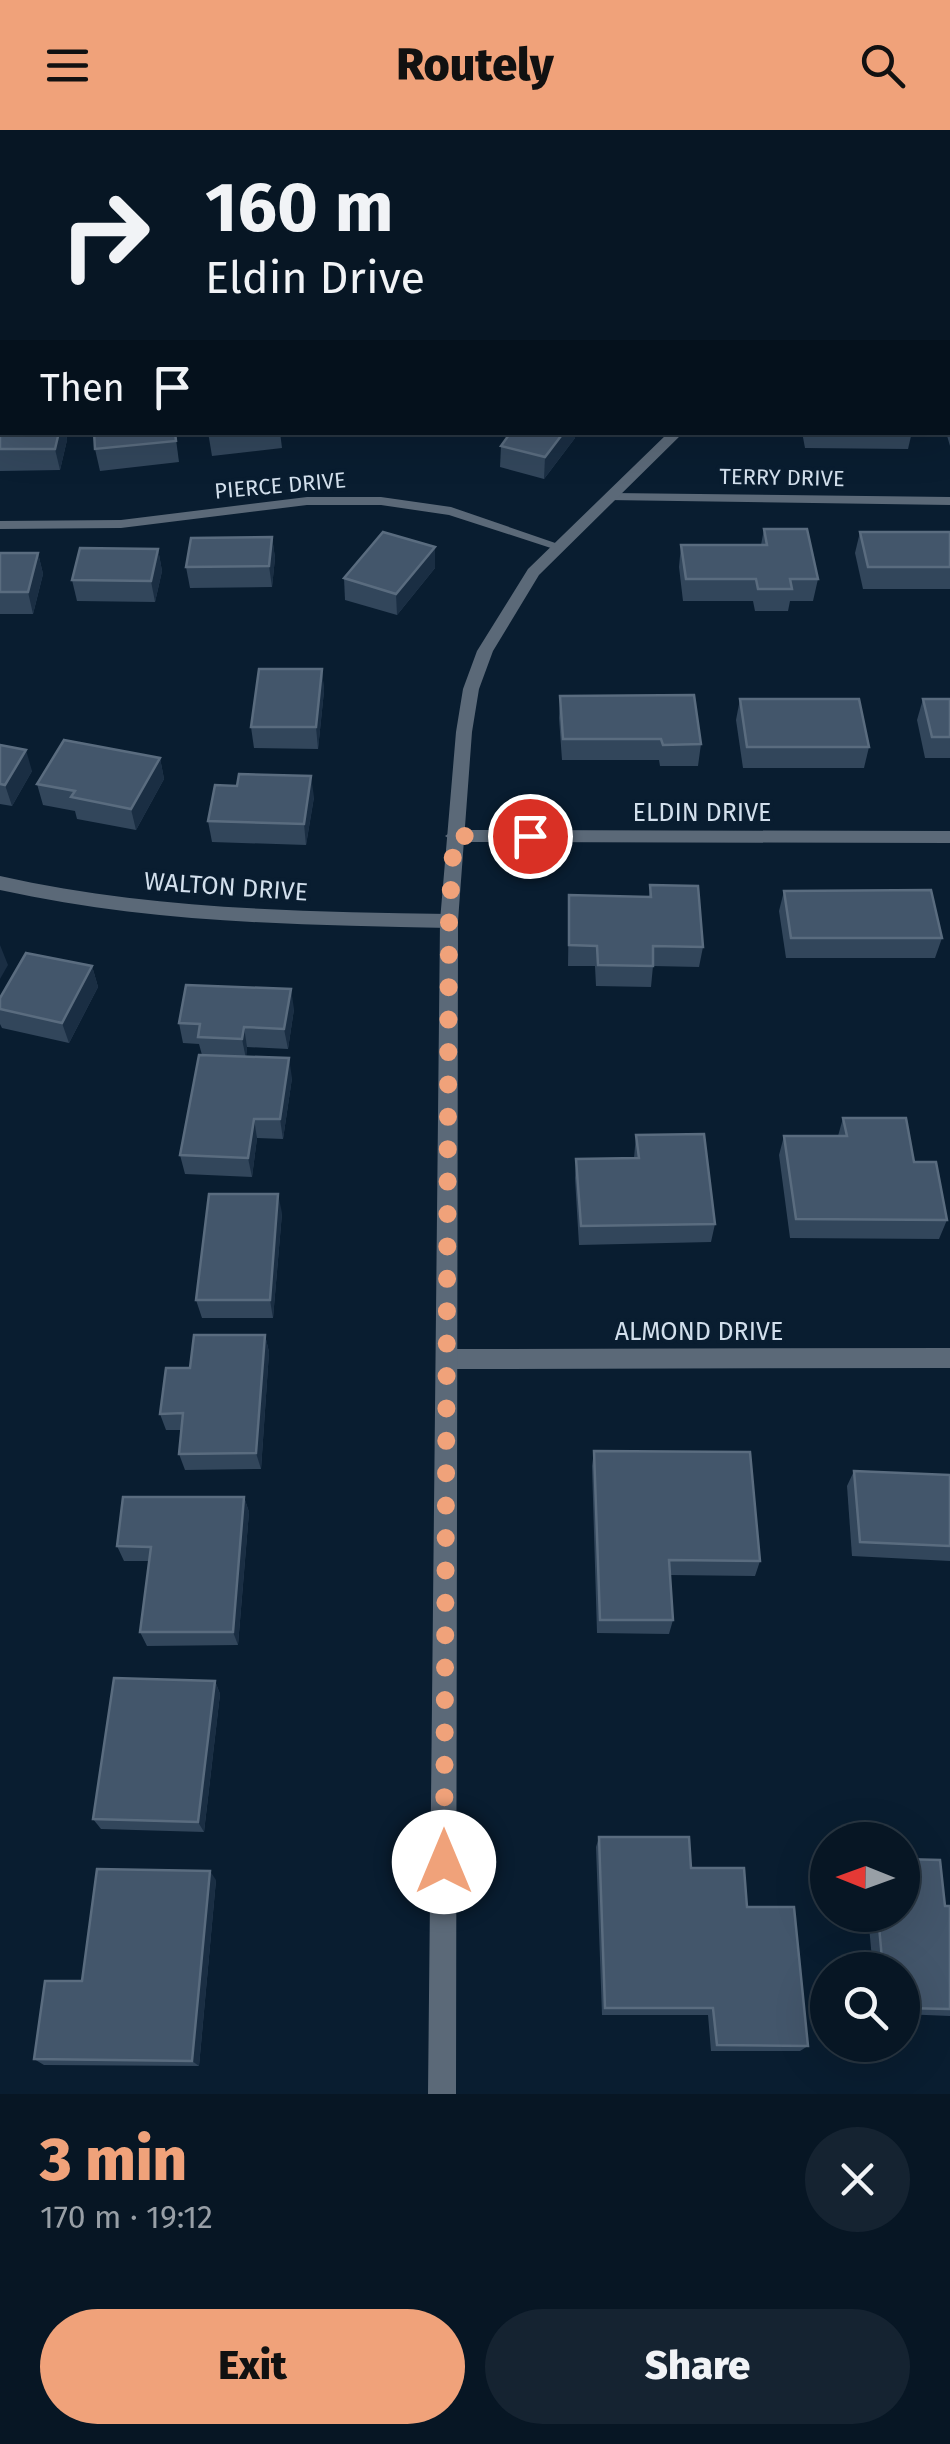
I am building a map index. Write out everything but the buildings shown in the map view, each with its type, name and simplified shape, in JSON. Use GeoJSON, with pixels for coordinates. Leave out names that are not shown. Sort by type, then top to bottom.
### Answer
{"type":"FeatureCollection","features":[{"type":"Feature","properties":{"kind":"street"},"geometry":{"type":"LineString","coordinates":[[442,2094],[449,921],[464,732],[476,676],[486,651],[533,572],[674,435]]}},
{"type":"Feature","properties":{"kind":"street","name":"TERRY DRIVE"},"geometry":{"type":"LineString","coordinates":[[614,497],[950,502]]}},
{"type":"Feature","properties":{"kind":"street","name":"PIERCE DRIVE"},"geometry":{"type":"LineString","coordinates":[[0,524],[121,524],[308,502],[382,502],[450,511],[558,546]]}},
{"type":"Feature","properties":{"kind":"street","name":"ELDIN DRIVE"},"geometry":{"type":"LineString","coordinates":[[454,836],[950,837]]}},
{"type":"Feature","properties":{"kind":"street","name":"WALTON DRIVE"},"geometry":{"type":"LineString","coordinates":[[0,882],[91,900],[252,917],[449,921]]}},
{"type":"Feature","properties":{"kind":"street","name":"ALMOND DRIVE"},"geometry":{"type":"LineString","coordinates":[[448,1360],[950,1358]]}},
{"type":"Feature","properties":{"kind":"route"},"geometry":{"type":"LineString","coordinates":[[444,1862],[449,921],[454,836],[530,836]]}}]}
